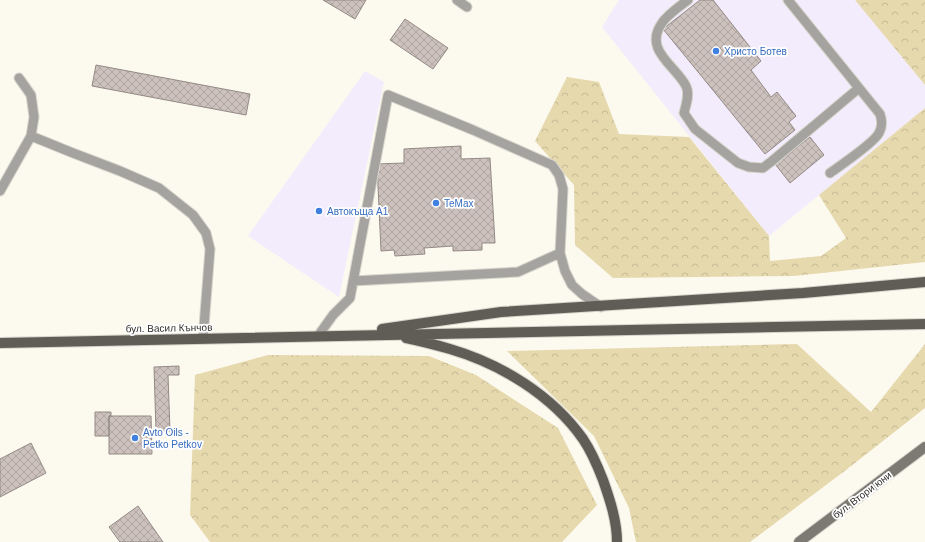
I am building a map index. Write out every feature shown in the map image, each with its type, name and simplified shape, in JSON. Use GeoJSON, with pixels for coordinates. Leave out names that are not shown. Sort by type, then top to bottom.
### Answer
{"type":"FeatureCollection","features":[{"type":"Feature","properties":{"kind":"main road"},"geometry":{"type":"LineString","coordinates":[[339,336],[501,312],[601,307],[803,293],[925,282]]}},
{"type":"Feature","properties":{"kind":"main road"},"geometry":{"type":"LineString","coordinates":[[339,336],[925,324]]}},
{"type":"Feature","properties":{"kind":"main road"},"geometry":{"type":"LineString","coordinates":[[394,334],[451,349],[495,367],[513,376],[537,392],[560,412],[583,440],[599,471],[611,503],[617,542]]}},
{"type":"Feature","properties":{"kind":"main road","name":"бул. Васил Кънчов"},"geometry":{"type":"LineString","coordinates":[[0,343],[339,336]]}},
{"type":"Feature","properties":{"kind":"street","name":"бул. Втори юни"},"geometry":{"type":"LineString","coordinates":[[799,542],[925,447]]}},
{"type":"Feature","properties":{"kind":"lane"},"geometry":{"type":"LineString","coordinates":[[457,0],[467,7]]}},
{"type":"Feature","properties":{"kind":"lane"},"geometry":{"type":"LineString","coordinates":[[688,0],[662,22],[657,33],[656,47],[687,87],[687,100],[684,113],[695,130],[738,163],[749,167],[763,168],[859,88]]}},
{"type":"Feature","properties":{"kind":"lane"},"geometry":{"type":"LineString","coordinates":[[788,0],[880,114],[882,122],[879,132],[873,140],[830,173]]}},
{"type":"Feature","properties":{"kind":"lane"},"geometry":{"type":"LineString","coordinates":[[0,190],[31,136],[34,117],[31,95],[19,78]]}},
{"type":"Feature","properties":{"kind":"lane"},"geometry":{"type":"LineString","coordinates":[[318,336],[333,315],[350,298],[388,95],[552,165],[559,175],[563,189],[560,253],[565,271],[572,284],[582,294],[601,307]]}},
{"type":"Feature","properties":{"kind":"lane"},"geometry":{"type":"LineString","coordinates":[[31,136],[159,188],[194,215],[206,233],[210,248],[203,339]]}},
{"type":"Feature","properties":{"kind":"lane"},"geometry":{"type":"LineString","coordinates":[[353,281],[518,272],[560,253]]}},
{"type":"Feature","properties":{"kind":"shaded area"},"geometry":{"type":"Polygon","coordinates":[[[619,0],[855,0],[925,85],[925,108],[769,236],[602,27],[619,0]]]}},
{"type":"Feature","properties":{"kind":"shaded area"},"geometry":{"type":"Polygon","coordinates":[[[365,71],[384,82],[339,297],[248,236],[365,71]]]}},
{"type":"Feature","properties":{"kind":"green space"},"geometry":{"type":"Polygon","coordinates":[[[855,0],[925,0],[925,85],[855,0]]]}},
{"type":"Feature","properties":{"kind":"green space"},"geometry":{"type":"Polygon","coordinates":[[[567,77],[599,82],[619,134],[689,137],[769,236],[770,261],[821,256],[846,238],[819,195],[925,108],[925,262],[794,276],[613,278],[575,245],[574,185],[535,141],[567,77]]]}},
{"type":"Feature","properties":{"kind":"green space"},"geometry":{"type":"Polygon","coordinates":[[[797,344],[871,412],[925,344],[925,408],[750,542],[636,542],[629,508],[594,436],[507,351],[797,344]]]}},
{"type":"Feature","properties":{"kind":"green space"},"geometry":{"type":"Polygon","coordinates":[[[268,355],[429,356],[476,375],[558,428],[597,505],[562,542],[210,542],[190,515],[195,375],[268,355]]]}},
{"type":"Feature","properties":{"kind":"building"},"geometry":{"type":"Polygon","coordinates":[[[323,0],[366,0],[355,19],[323,0]]]}},
{"type":"Feature","properties":{"kind":"building"},"geometry":{"type":"Polygon","coordinates":[[[700,0],[713,0],[761,61],[751,70],[771,97],[777,92],[796,116],[789,122],[795,130],[765,154],[663,29],[700,0]]]}},
{"type":"Feature","properties":{"kind":"building"},"geometry":{"type":"Polygon","coordinates":[[[405,19],[448,48],[433,69],[390,40],[405,19]]]}},
{"type":"Feature","properties":{"kind":"building"},"geometry":{"type":"Polygon","coordinates":[[[96,65],[250,94],[246,115],[92,86],[96,65]]]}},
{"type":"Feature","properties":{"kind":"building"},"geometry":{"type":"Polygon","coordinates":[[[810,137],[824,155],[790,183],[775,164],[810,137]]]}},
{"type":"Feature","properties":{"kind":"building","name":"TeMax"},"geometry":{"type":"Polygon","coordinates":[[[461,146],[461,159],[490,158],[495,243],[482,243],[482,250],[453,251],[453,246],[424,248],[425,254],[395,256],[394,250],[381,251],[377,164],[404,163],[404,149],[461,146]]]}},
{"type":"Feature","properties":{"kind":"building"},"geometry":{"type":"Polygon","coordinates":[[[179,366],[179,375],[168,375],[170,431],[156,431],[154,367],[179,366]]]}},
{"type":"Feature","properties":{"kind":"building"},"geometry":{"type":"Polygon","coordinates":[[[95,412],[111,412],[111,416],[109,416],[109,436],[95,436],[95,412]]]}},
{"type":"Feature","properties":{"kind":"building"},"geometry":{"type":"Polygon","coordinates":[[[109,416],[151,416],[152,454],[109,454],[109,416]]]}},
{"type":"Feature","properties":{"kind":"building"},"geometry":{"type":"Polygon","coordinates":[[[31,443],[46,473],[0,497],[0,459],[31,443]]]}},
{"type":"Feature","properties":{"kind":"building"},"geometry":{"type":"Polygon","coordinates":[[[138,506],[163,542],[120,542],[109,527],[138,506]]]}},
{"type":"Feature","properties":{"kind":"place","name":"Христо Ботев"},"geometry":{"type":"Point","coordinates":[716,51]}},
{"type":"Feature","properties":{"kind":"place","name":"TeMax"},"geometry":{"type":"Point","coordinates":[436,203]}},
{"type":"Feature","properties":{"kind":"place","name":"Автокъща А1"},"geometry":{"type":"Point","coordinates":[319,211]}},
{"type":"Feature","properties":{"kind":"place","name":"Avto Oils - Petko Petkov"},"geometry":{"type":"Point","coordinates":[135,438]}}]}
